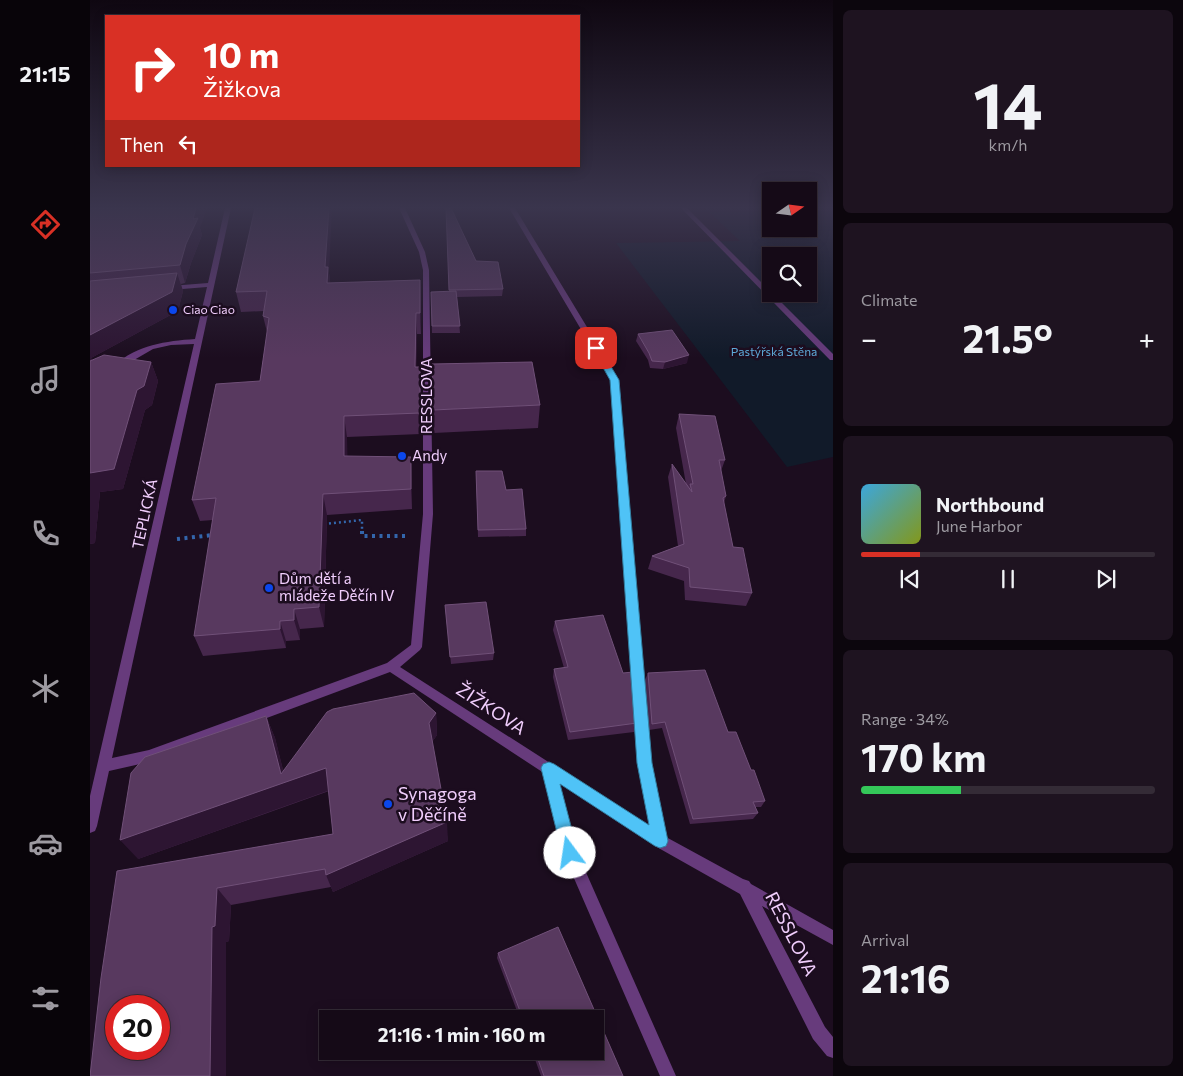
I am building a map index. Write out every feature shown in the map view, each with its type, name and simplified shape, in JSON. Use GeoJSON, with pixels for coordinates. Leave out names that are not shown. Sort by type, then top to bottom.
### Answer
{"type":"FeatureCollection","features":[{"type":"Feature","properties":{"kind":"street","name":"TEPLICKÁ"},"geometry":{"type":"LineString","coordinates":[[90,826],[217,258]]}},
{"type":"Feature","properties":{"kind":"street","name":"RESSLOVA"},"geometry":{"type":"LineString","coordinates":[[391,668],[416,647],[428,514],[426,270],[423,258]]}},
{"type":"Feature","properties":{"kind":"street"},"geometry":{"type":"LineString","coordinates":[[542,258],[615,380],[644,763],[660,841]]}},
{"type":"Feature","properties":{"kind":"street"},"geometry":{"type":"LineString","coordinates":[[734,258],[833,358]]}},
{"type":"Feature","properties":{"kind":"street"},"geometry":{"type":"LineString","coordinates":[[162,289],[211,285]]}},
{"type":"Feature","properties":{"kind":"street"},"geometry":{"type":"LineString","coordinates":[[110,370],[151,347],[171,342],[198,341]]}},
{"type":"Feature","properties":{"kind":"street"},"geometry":{"type":"LineString","coordinates":[[103,766],[149,756],[391,668]]}},
{"type":"Feature","properties":{"kind":"street","name":"ŽIŽKOVA"},"geometry":{"type":"LineString","coordinates":[[391,668],[660,841],[744,886],[833,938]]}},
{"type":"Feature","properties":{"kind":"street"},"geometry":{"type":"LineString","coordinates":[[549,768],[570,853],[668,1076]]}},
{"type":"Feature","properties":{"kind":"street","name":"RESSLOVA"},"geometry":{"type":"LineString","coordinates":[[744,886],[819,1033],[833,1050]]}},
{"type":"Feature","properties":{"kind":"path"},"geometry":{"type":"LineString","coordinates":[[323,524],[362,520],[362,536],[426,536]]}},
{"type":"Feature","properties":{"kind":"path"},"geometry":{"type":"LineString","coordinates":[[154,542],[220,534]]}},
{"type":"Feature","properties":{"kind":"green space","name":"Pastýřská Stěna"},"geometry":{"type":"Polygon","coordinates":[[[628,258],[762,258],[762,302],[817,302],[817,258],[833,258],[833,457],[787,467],[628,258]]]}},
{"type":"Feature","properties":{"kind":"building"},"geometry":{"type":"Polygon","coordinates":[[[90,258],[182,258],[180,265],[90,273],[90,258]]]}},
{"type":"Feature","properties":{"kind":"building"},"geometry":{"type":"Polygon","coordinates":[[[244,258],[326,258],[325,267],[328,267],[327,283],[420,280],[420,313],[416,313],[415,367],[420,367],[420,413],[344,416],[344,456],[411,457],[411,489],[323,494],[319,607],[294,609],[294,620],[280,621],[280,629],[194,636],[216,498],[192,500],[216,384],[260,381],[269,318],[263,316],[267,291],[236,292],[244,258]]]}},
{"type":"Feature","properties":{"kind":"building"},"geometry":{"type":"Polygon","coordinates":[[[448,258],[475,258],[476,261],[498,262],[503,289],[449,290],[448,258]]]}},
{"type":"Feature","properties":{"kind":"building"},"geometry":{"type":"Polygon","coordinates":[[[177,273],[172,292],[90,335],[90,281],[177,273]]]}},
{"type":"Feature","properties":{"kind":"building"},"geometry":{"type":"Polygon","coordinates":[[[456,291],[460,326],[432,326],[431,292],[456,291]]]}},
{"type":"Feature","properties":{"kind":"building"},"geometry":{"type":"Polygon","coordinates":[[[672,330],[689,355],[665,362],[652,361],[638,334],[672,330]]]}},
{"type":"Feature","properties":{"kind":"building"},"geometry":{"type":"Polygon","coordinates":[[[104,355],[151,362],[144,386],[137,390],[114,469],[90,473],[90,361],[104,355]]]}},
{"type":"Feature","properties":{"kind":"building"},"geometry":{"type":"Polygon","coordinates":[[[532,362],[540,405],[433,410],[432,364],[532,362]]]}},
{"type":"Feature","properties":{"kind":"building"},"geometry":{"type":"Polygon","coordinates":[[[679,414],[715,416],[725,460],[719,460],[726,496],[723,498],[733,547],[743,548],[752,593],[690,587],[689,568],[652,556],[684,544],[672,464],[692,492],[690,484],[693,484],[679,414]]]}},
{"type":"Feature","properties":{"kind":"building"},"geometry":{"type":"Polygon","coordinates":[[[476,471],[502,471],[506,490],[522,489],[526,529],[478,530],[476,471]]]}},
{"type":"Feature","properties":{"kind":"building"},"geometry":{"type":"Polygon","coordinates":[[[486,602],[494,653],[450,657],[445,605],[486,602]]]}},
{"type":"Feature","properties":{"kind":"building"},"geometry":{"type":"Polygon","coordinates":[[[603,615],[623,673],[633,672],[637,723],[570,732],[554,669],[568,667],[555,621],[603,615]]]}},
{"type":"Feature","properties":{"kind":"building"},"geometry":{"type":"Polygon","coordinates":[[[705,670],[728,732],[736,732],[751,770],[754,770],[765,801],[753,802],[758,813],[693,819],[665,722],[652,724],[648,673],[705,670]]]}},
{"type":"Feature","properties":{"kind":"building"},"geometry":{"type":"Polygon","coordinates":[[[414,693],[436,713],[429,723],[447,822],[326,875],[325,869],[217,888],[215,926],[212,927],[210,1076],[90,1076],[101,978],[117,871],[333,834],[326,768],[120,840],[131,773],[145,757],[266,716],[281,774],[327,712],[333,709],[414,693]]]}},
{"type":"Feature","properties":{"kind":"building"},"geometry":{"type":"Polygon","coordinates":[[[558,927],[594,1010],[520,1010],[498,953],[558,927]]]}},
{"type":"Feature","properties":{"kind":"building"},"geometry":{"type":"Polygon","coordinates":[[[604,1032],[623,1076],[544,1076],[538,1060],[604,1060],[604,1032]]]}},
{"type":"Feature","properties":{"kind":"place","name":"Ciao Ciao"},"geometry":{"type":"Point","coordinates":[173,310]}},
{"type":"Feature","properties":{"kind":"place","name":"Andy"},"geometry":{"type":"Point","coordinates":[402,456]}},
{"type":"Feature","properties":{"kind":"place","name":"Dům dětí a mládeže Děčín IV"},"geometry":{"type":"Point","coordinates":[269,588]}},
{"type":"Feature","properties":{"kind":"place","name":"Synagoga v Děčíně"},"geometry":{"type":"Point","coordinates":[388,804]}},
{"type":"Feature","properties":{"kind":"route"},"geometry":{"type":"LineString","coordinates":[[570,853],[549,768],[660,841],[644,763],[615,380],[596,348]]}}]}
